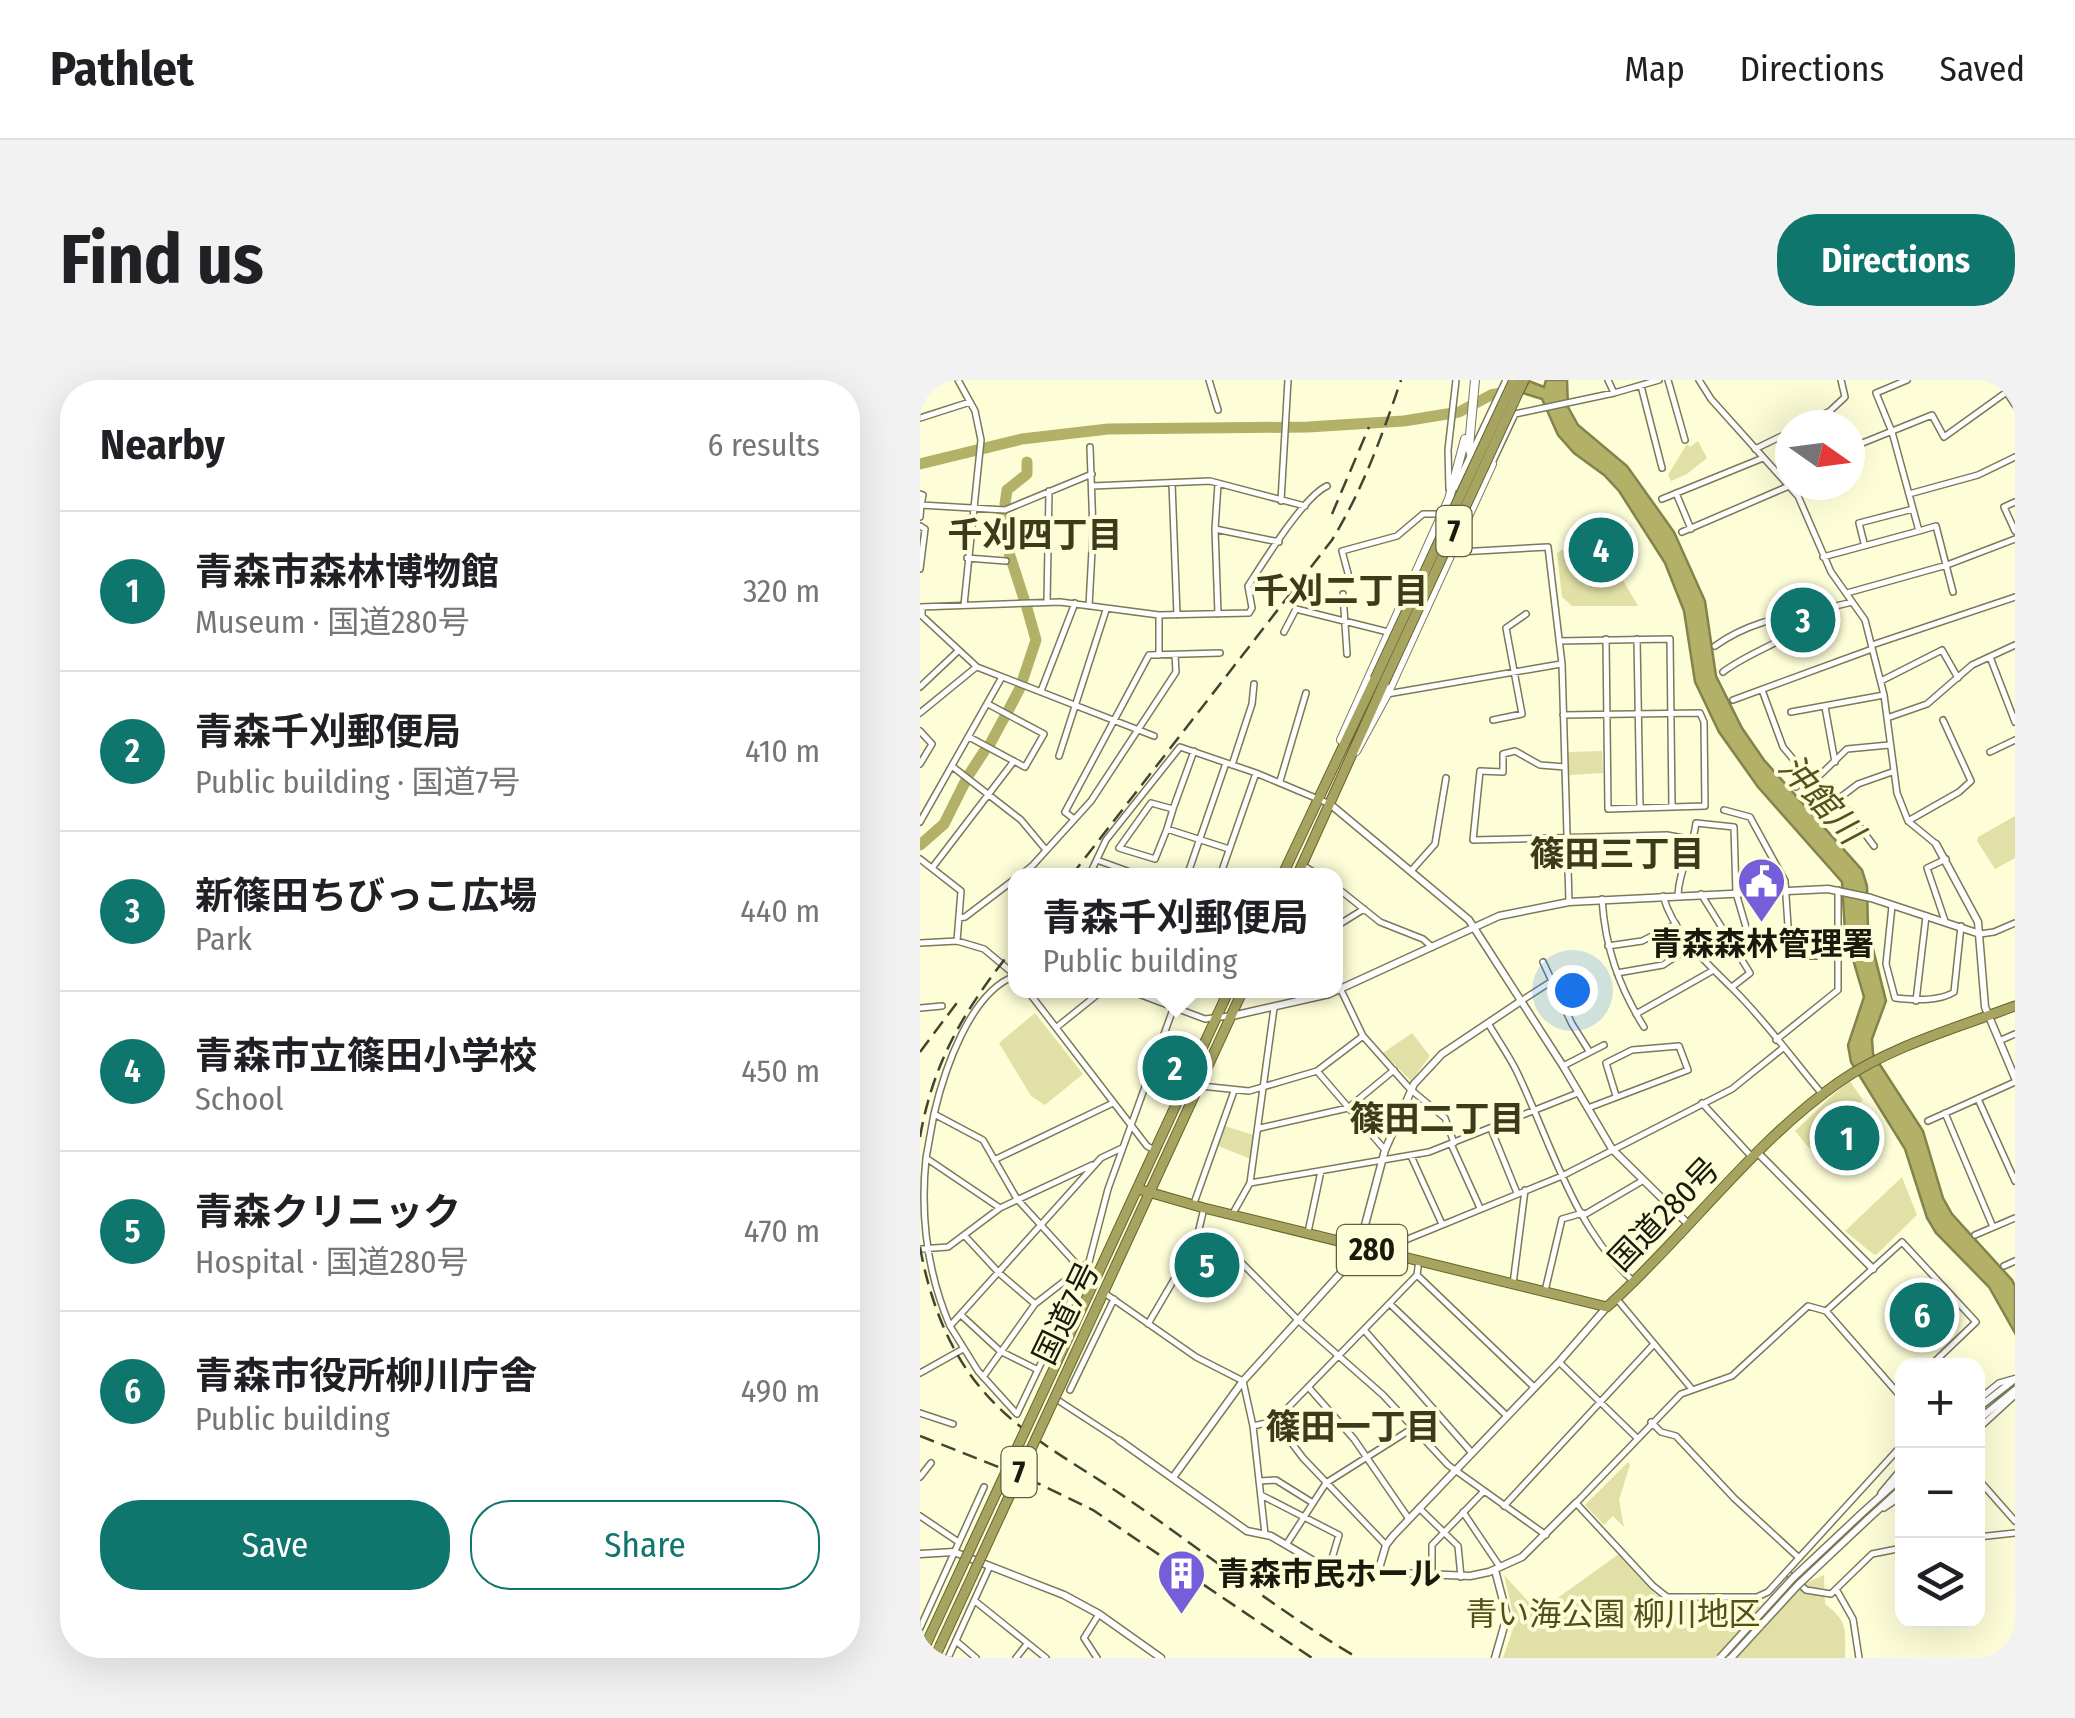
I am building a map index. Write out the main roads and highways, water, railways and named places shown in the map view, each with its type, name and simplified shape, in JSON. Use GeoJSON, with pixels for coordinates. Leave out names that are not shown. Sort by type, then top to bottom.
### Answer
{"type":"FeatureCollection","features":[{"type":"Feature","properties":{"kind":"highway","name":"7"},"geometry":{"type":"LineString","coordinates":[[1300,868],[1382,685],[1510,380]]}},
{"type":"Feature","properties":{"kind":"highway","name":"7"},"geometry":{"type":"LineString","coordinates":[[1286,868],[1318,800],[1382,685],[1524,380]]}},
{"type":"Feature","properties":{"kind":"highway","name":"国道7号"},"geometry":{"type":"LineString","coordinates":[[921,1658],[1225,998]]}},
{"type":"Feature","properties":{"kind":"highway","name":"国道7号"},"geometry":{"type":"LineString","coordinates":[[934,1658],[1240,998]]}},
{"type":"Feature","properties":{"kind":"highway","name":"国道280号"},"geometry":{"type":"LineString","coordinates":[[1138,1189],[1607,1306],[1755,1155],[1854,1072],[1877,1059],[2015,1006]]}},
{"type":"Feature","properties":{"kind":"main road"},"geometry":{"type":"LineString","coordinates":[[1382,685],[1454,550],[1492,464],[1471,454],[1474,384]]}},
{"type":"Feature","properties":{"kind":"main road"},"geometry":{"type":"LineString","coordinates":[[1318,800],[1321,785],[1443,514],[1470,421]]}},
{"type":"Feature","properties":{"kind":"waterway"},"geometry":{"type":"LineString","coordinates":[[920,464],[1022,439],[1108,429],[1308,427],[1404,421],[1459,412],[1491,395],[1511,391]]}},
{"type":"Feature","properties":{"kind":"waterway"},"geometry":{"type":"LineString","coordinates":[[1005,504],[1007,490],[1027,474],[1027,462]]}},
{"type":"Feature","properties":{"kind":"waterway"},"geometry":{"type":"LineString","coordinates":[[1002,514],[1000,525],[1024,599]]}},
{"type":"Feature","properties":{"kind":"waterway"},"geometry":{"type":"LineString","coordinates":[[1023,679],[1036,640],[1027,608]]}},
{"type":"Feature","properties":{"kind":"waterway"},"geometry":{"type":"LineString","coordinates":[[1008,711],[1020,688]]}},
{"type":"Feature","properties":{"kind":"waterway"},"geometry":{"type":"LineString","coordinates":[[990,744],[1004,718]]}},
{"type":"Feature","properties":{"kind":"waterway"},"geometry":{"type":"LineString","coordinates":[[970,773],[985,750]]}},
{"type":"Feature","properties":{"kind":"waterway"},"geometry":{"type":"LineString","coordinates":[[920,845],[944,824],[965,782]]}},
{"type":"Feature","properties":{"kind":"railway"},"geometry":{"type":"LineString","coordinates":[[1077,868],[1332,540],[1362,482],[1401,380]]}},
{"type":"Feature","properties":{"kind":"railway"},"geometry":{"type":"LineString","coordinates":[[1332,514],[1369,427]]}},
{"type":"Feature","properties":{"kind":"railway"},"geometry":{"type":"LineString","coordinates":[[920,1137],[934,1083],[954,1035],[1008,955]]}},
{"type":"Feature","properties":{"kind":"railway"},"geometry":{"type":"LineString","coordinates":[[920,1052],[959,1000]]}},
{"type":"Feature","properties":{"kind":"railway"},"geometry":{"type":"LineString","coordinates":[[920,1247],[934,1303],[949,1338],[968,1371],[994,1403],[1045,1445],[1358,1658]]}},
{"type":"Feature","properties":{"kind":"railway"},"geometry":{"type":"LineString","coordinates":[[920,1436],[1029,1479],[1093,1510],[1312,1658]]}},
{"type":"Feature","properties":{"kind":"place","name":"青森市立篠田小学校"},"geometry":{"type":"Point","coordinates":[1601,550]}},
{"type":"Feature","properties":{"kind":"place","name":"新篠田ちびっこ広場"},"geometry":{"type":"Point","coordinates":[1803,620]}},
{"type":"Feature","properties":{"kind":"place","name":"青森森林管理署"},"geometry":{"type":"Point","coordinates":[1762,924]}},
{"type":"Feature","properties":{"kind":"place","name":"青森千刈郵便局"},"geometry":{"type":"Point","coordinates":[1175,1068]}},
{"type":"Feature","properties":{"kind":"place","name":"青森市森林博物館"},"geometry":{"type":"Point","coordinates":[1847,1138]}},
{"type":"Feature","properties":{"kind":"place","name":"青森クリニック"},"geometry":{"type":"Point","coordinates":[1207,1265]}},
{"type":"Feature","properties":{"kind":"place","name":"青森市役所柳川庁舎"},"geometry":{"type":"Point","coordinates":[1922,1315]}},
{"type":"Feature","properties":{"kind":"place","name":"青森市民ホール"},"geometry":{"type":"Point","coordinates":[1182,1616]}},
{"type":"Feature","properties":{"kind":"district","name":"千刈四丁目"},"geometry":{"type":"Point","coordinates":[1035,535]}},
{"type":"Feature","properties":{"kind":"district","name":"千刈二丁目"},"geometry":{"type":"Point","coordinates":[1341,591]}},
{"type":"Feature","properties":{"kind":"district","name":"篠田三丁目"},"geometry":{"type":"Point","coordinates":[1617,854]}},
{"type":"Feature","properties":{"kind":"district","name":"篠田二丁目"},"geometry":{"type":"Point","coordinates":[1437,1119]}},
{"type":"Feature","properties":{"kind":"district","name":"篠田一丁目"},"geometry":{"type":"Point","coordinates":[1353,1427]}},
{"type":"Feature","properties":{"kind":"water label","name":"沖館川"},"geometry":{"type":"Point","coordinates":[1821,799]}},
{"type":"Feature","properties":{"kind":"park label","name":"青い海公園 柳川地区"},"geometry":{"type":"Point","coordinates":[1613,1614]}}]}
